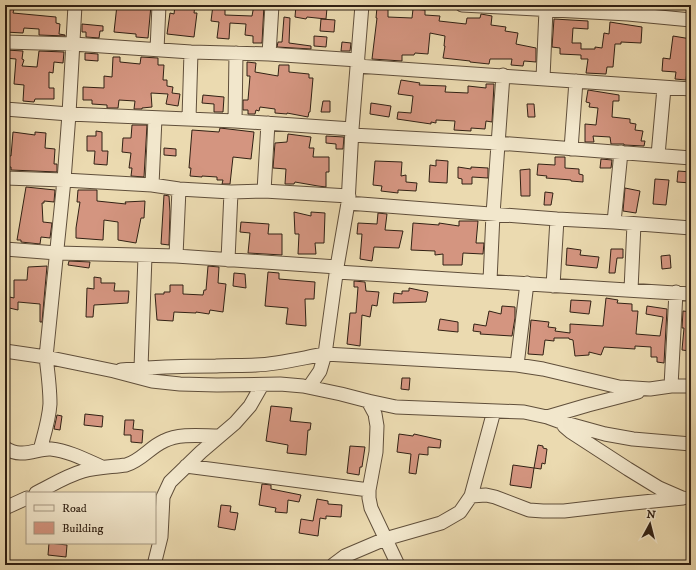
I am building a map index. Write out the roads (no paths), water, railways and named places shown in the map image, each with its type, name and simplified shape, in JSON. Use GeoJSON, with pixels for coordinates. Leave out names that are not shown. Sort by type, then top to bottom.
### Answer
{"type":"FeatureCollection","features":[{"type":"Feature","properties":{"kind":"street"},"geometry":{"type":"LineString","coordinates":[[40,450],[50,405],[46,357],[64,180],[75,5]]}},
{"type":"Feature","properties":{"kind":"street"},"geometry":{"type":"LineString","coordinates":[[157,50],[159,5]]}},
{"type":"Feature","properties":{"kind":"street"},"geometry":{"type":"LineString","coordinates":[[269,54],[272,5]]}},
{"type":"Feature","properties":{"kind":"street"},"geometry":{"type":"LineString","coordinates":[[310,388],[320,371],[325,354],[348,200],[362,5]]}},
{"type":"Feature","properties":{"kind":"street"},"geometry":{"type":"LineString","coordinates":[[462,5],[507,6],[546,10],[628,10],[691,20]]}},
{"type":"Feature","properties":{"kind":"street"},"geometry":{"type":"LineString","coordinates":[[543,78],[546,10]]}},
{"type":"Feature","properties":{"kind":"street"},"geometry":{"type":"LineString","coordinates":[[5,42],[73,44],[191,52],[269,54],[502,75],[691,89]]}},
{"type":"Feature","properties":{"kind":"street"},"geometry":{"type":"LineString","coordinates":[[189,118],[191,52]]}},
{"type":"Feature","properties":{"kind":"street"},"geometry":{"type":"LineString","coordinates":[[235,121],[236,53]]}},
{"type":"Feature","properties":{"kind":"street"},"geometry":{"type":"LineString","coordinates":[[490,281],[502,75]]}},
{"type":"Feature","properties":{"kind":"street"},"geometry":{"type":"LineString","coordinates":[[570,149],[576,81]]}},
{"type":"Feature","properties":{"kind":"street"},"geometry":{"type":"LineString","coordinates":[[658,155],[664,88]]}},
{"type":"Feature","properties":{"kind":"street"},"geometry":{"type":"LineString","coordinates":[[5,109],[69,114],[189,118],[268,123],[352,132],[691,158]]}},
{"type":"Feature","properties":{"kind":"street"},"geometry":{"type":"LineString","coordinates":[[152,185],[155,118]]}},
{"type":"Feature","properties":{"kind":"street"},"geometry":{"type":"LineString","coordinates":[[264,191],[268,123]]}},
{"type":"Feature","properties":{"kind":"street"},"geometry":{"type":"LineString","coordinates":[[614,222],[621,152]]}},
{"type":"Feature","properties":{"kind":"street"},"geometry":{"type":"LineString","coordinates":[[5,178],[152,185],[179,189],[231,192],[264,191],[493,214],[691,228]]}},
{"type":"Feature","properties":{"kind":"street"},"geometry":{"type":"LineString","coordinates":[[176,256],[179,189]]}},
{"type":"Feature","properties":{"kind":"street"},"geometry":{"type":"LineString","coordinates":[[228,260],[231,192]]}},
{"type":"Feature","properties":{"kind":"street"},"geometry":{"type":"LineString","coordinates":[[553,286],[557,219]]}},
{"type":"Feature","properties":{"kind":"street"},"geometry":{"type":"LineString","coordinates":[[631,290],[634,224]]}},
{"type":"Feature","properties":{"kind":"street"},"geometry":{"type":"LineString","coordinates":[[5,249],[145,256],[176,256],[553,286],[691,294]]}},
{"type":"Feature","properties":{"kind":"street"},"geometry":{"type":"LineString","coordinates":[[141,368],[145,256]]}},
{"type":"Feature","properties":{"kind":"street"},"geometry":{"type":"LineString","coordinates":[[517,365],[527,283]]}},
{"type":"Feature","properties":{"kind":"street"},"geometry":{"type":"LineString","coordinates":[[671,386],[676,292]]}},
{"type":"Feature","properties":{"kind":"street"},"geometry":{"type":"LineString","coordinates":[[5,351],[46,357],[114,371],[152,381],[217,386],[280,384],[341,394],[396,407],[524,412],[625,438],[691,444]]}},
{"type":"Feature","properties":{"kind":"street"},"geometry":{"type":"LineString","coordinates":[[114,371],[141,368],[192,366],[255,366],[325,354],[517,365],[543,369],[619,387],[650,389]]}},
{"type":"Feature","properties":{"kind":"street"},"geometry":{"type":"LineString","coordinates":[[154,565],[161,537],[163,498],[170,482],[218,436],[244,414],[262,384]]}},
{"type":"Feature","properties":{"kind":"street"},"geometry":{"type":"LineString","coordinates":[[552,419],[588,404],[650,389],[671,386],[691,386]]}},
{"type":"Feature","properties":{"kind":"street"},"geometry":{"type":"LineString","coordinates":[[368,401],[375,414],[378,426],[376,452],[369,490],[369,498],[371,508],[398,565]]}},
{"type":"Feature","properties":{"kind":"street"},"geometry":{"type":"LineString","coordinates":[[333,565],[345,556],[385,539],[441,523],[460,512],[472,496],[494,411]]}},
{"type":"Feature","properties":{"kind":"street"},"geometry":{"type":"LineString","coordinates":[[552,419],[659,488],[687,500]]}},
{"type":"Feature","properties":{"kind":"street"},"geometry":{"type":"LineString","coordinates":[[38,492],[65,477],[84,470],[126,464],[137,460],[163,441],[177,436],[218,436]]}},
{"type":"Feature","properties":{"kind":"street"},"geometry":{"type":"LineString","coordinates":[[5,448],[12,452],[20,453],[48,449],[54,450],[71,454],[102,467]]}},
{"type":"Feature","properties":{"kind":"street"},"geometry":{"type":"LineString","coordinates":[[186,466],[369,490]]}},
{"type":"Feature","properties":{"kind":"street"},"geometry":{"type":"LineString","coordinates":[[472,496],[486,495],[495,497],[529,510],[543,512],[624,504],[687,500]]}},
{"type":"Feature","properties":{"kind":"street"},"geometry":{"type":"LineString","coordinates":[[5,508],[26,498]]}}]}
